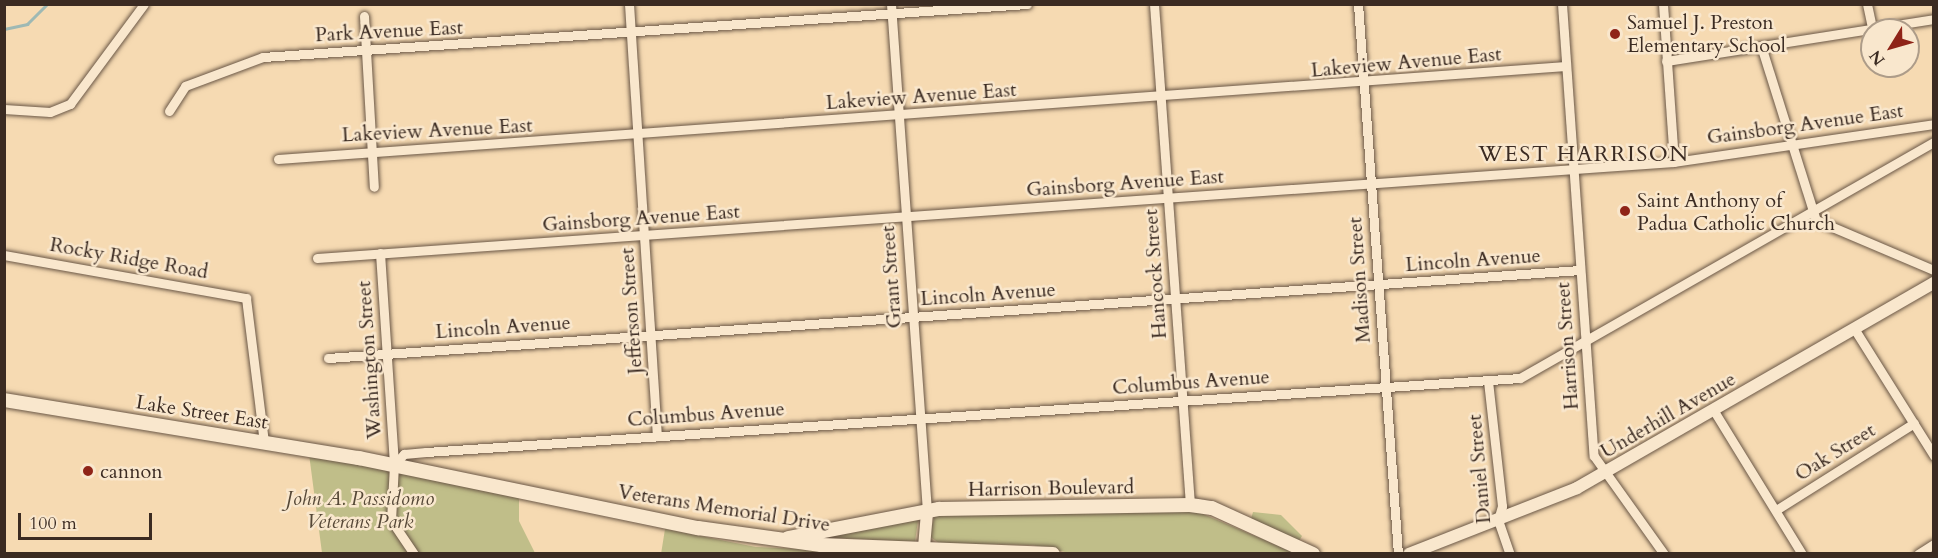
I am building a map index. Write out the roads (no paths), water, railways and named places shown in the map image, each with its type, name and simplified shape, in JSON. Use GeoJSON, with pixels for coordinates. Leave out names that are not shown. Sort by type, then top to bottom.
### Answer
{"type":"FeatureCollection","features":[{"type":"Feature","properties":{"kind":"main road","name":"Lake Street East"},"geometry":{"type":"LineString","coordinates":[[4,400],[394,465]]}},
{"type":"Feature","properties":{"kind":"main road","name":"Veterans Memorial Drive"},"geometry":{"type":"LineString","coordinates":[[394,465],[698,528],[860,550],[914,549],[1053,554]]}},
{"type":"Feature","properties":{"kind":"main road","name":"Harrison Boulevard"},"geometry":{"type":"LineString","coordinates":[[783,539],[927,511],[1190,505],[1212,508],[1314,553]]}},
{"type":"Feature","properties":{"kind":"street"},"geometry":{"type":"LineString","coordinates":[[4,109],[50,112],[70,104],[144,4]]}},
{"type":"Feature","properties":{"kind":"street","name":"Jefferson Street"},"geometry":{"type":"LineString","coordinates":[[629,4],[657,436]]}},
{"type":"Feature","properties":{"kind":"street","name":"Park Avenue East"},"geometry":{"type":"LineString","coordinates":[[169,111],[185,86],[232,64],[366,51],[631,32],[891,9],[1027,4]]}},
{"type":"Feature","properties":{"kind":"street","name":"Hancock Street"},"geometry":{"type":"LineString","coordinates":[[1154,4],[1190,505]]}},
{"type":"Feature","properties":{"kind":"street","name":"Madison Street"},"geometry":{"type":"LineString","coordinates":[[1358,4],[1398,554]]}},
{"type":"Feature","properties":{"kind":"street","name":"Harrison Street"},"geometry":{"type":"LineString","coordinates":[[1563,4],[1582,346],[1594,456],[1664,554]]}},
{"type":"Feature","properties":{"kind":"street"},"geometry":{"type":"LineString","coordinates":[[1663,4],[1674,162]]}},
{"type":"Feature","properties":{"kind":"street","name":"Grant Street"},"geometry":{"type":"LineString","coordinates":[[891,9],[927,511],[914,549]]}},
{"type":"Feature","properties":{"kind":"street"},"geometry":{"type":"LineString","coordinates":[[364,16],[374,187]]}},
{"type":"Feature","properties":{"kind":"street"},"geometry":{"type":"LineString","coordinates":[[1666,61],[1860,30]]}},
{"type":"Feature","properties":{"kind":"street"},"geometry":{"type":"LineString","coordinates":[[1761,46],[1811,213],[1823,225],[1934,270]]}},
{"type":"Feature","properties":{"kind":"street","name":"Lakeview Avenue East"},"geometry":{"type":"LineString","coordinates":[[278,159],[637,136],[898,115],[1363,84],[1566,66]]}},
{"type":"Feature","properties":{"kind":"street","name":"Gainsborg Avenue East"},"geometry":{"type":"LineString","coordinates":[[317,258],[1674,162],[1934,124]]}},
{"type":"Feature","properties":{"kind":"street","name":"Columbus Avenue"},"geometry":{"type":"LineString","coordinates":[[394,465],[404,454],[1385,385],[1488,381],[1530,375],[1934,142]]}},
{"type":"Feature","properties":{"kind":"street","name":"Washington Street"},"geometry":{"type":"LineString","coordinates":[[380,253],[394,465],[392,520],[414,554]]}},
{"type":"Feature","properties":{"kind":"street","name":"Rocky Ridge Road"},"geometry":{"type":"LineString","coordinates":[[4,255],[246,298],[264,442]]}},
{"type":"Feature","properties":{"kind":"street","name":"Lincoln Avenue"},"geometry":{"type":"LineString","coordinates":[[328,358],[1579,270]]}},
{"type":"Feature","properties":{"kind":"street","name":"Underhill Avenue"},"geometry":{"type":"LineString","coordinates":[[1409,554],[1498,520],[1604,473],[1934,283]]}},
{"type":"Feature","properties":{"kind":"street"},"geometry":{"type":"LineString","coordinates":[[1855,330],[1934,456]]}},
{"type":"Feature","properties":{"kind":"street","name":"Daniel Street"},"geometry":{"type":"LineString","coordinates":[[1488,381],[1502,506],[1498,520],[1510,554]]}},
{"type":"Feature","properties":{"kind":"street"},"geometry":{"type":"LineString","coordinates":[[1714,411],[1802,554]]}},
{"type":"Feature","properties":{"kind":"street","name":"Oak Street"},"geometry":{"type":"LineString","coordinates":[[1776,510],[1914,423]]}},
{"type":"Feature","properties":{"kind":"street"},"geometry":{"type":"LineString","coordinates":[[1918,554],[1934,544]]}},
{"type":"Feature","properties":{"kind":"waterway"},"geometry":{"type":"LineString","coordinates":[[4,29],[27,24],[47,4]]}},
{"type":"Feature","properties":{"kind":"place","name":"Samuel J. Preston Elementary School"},"geometry":{"type":"Point","coordinates":[1615,34]}},
{"type":"Feature","properties":{"kind":"place","name":"Saint Anthony of Padua Catholic Church"},"geometry":{"type":"Point","coordinates":[1625,211]}},
{"type":"Feature","properties":{"kind":"place","name":"cannon"},"geometry":{"type":"Point","coordinates":[88,471]}},
{"type":"Feature","properties":{"kind":"district","name":"WEST HARRISON"},"geometry":{"type":"Point","coordinates":[1584,155]}},
{"type":"Feature","properties":{"kind":"park label","name":"John A. Passidomo Veterans Park"},"geometry":{"type":"Point","coordinates":[360,510]}}]}
